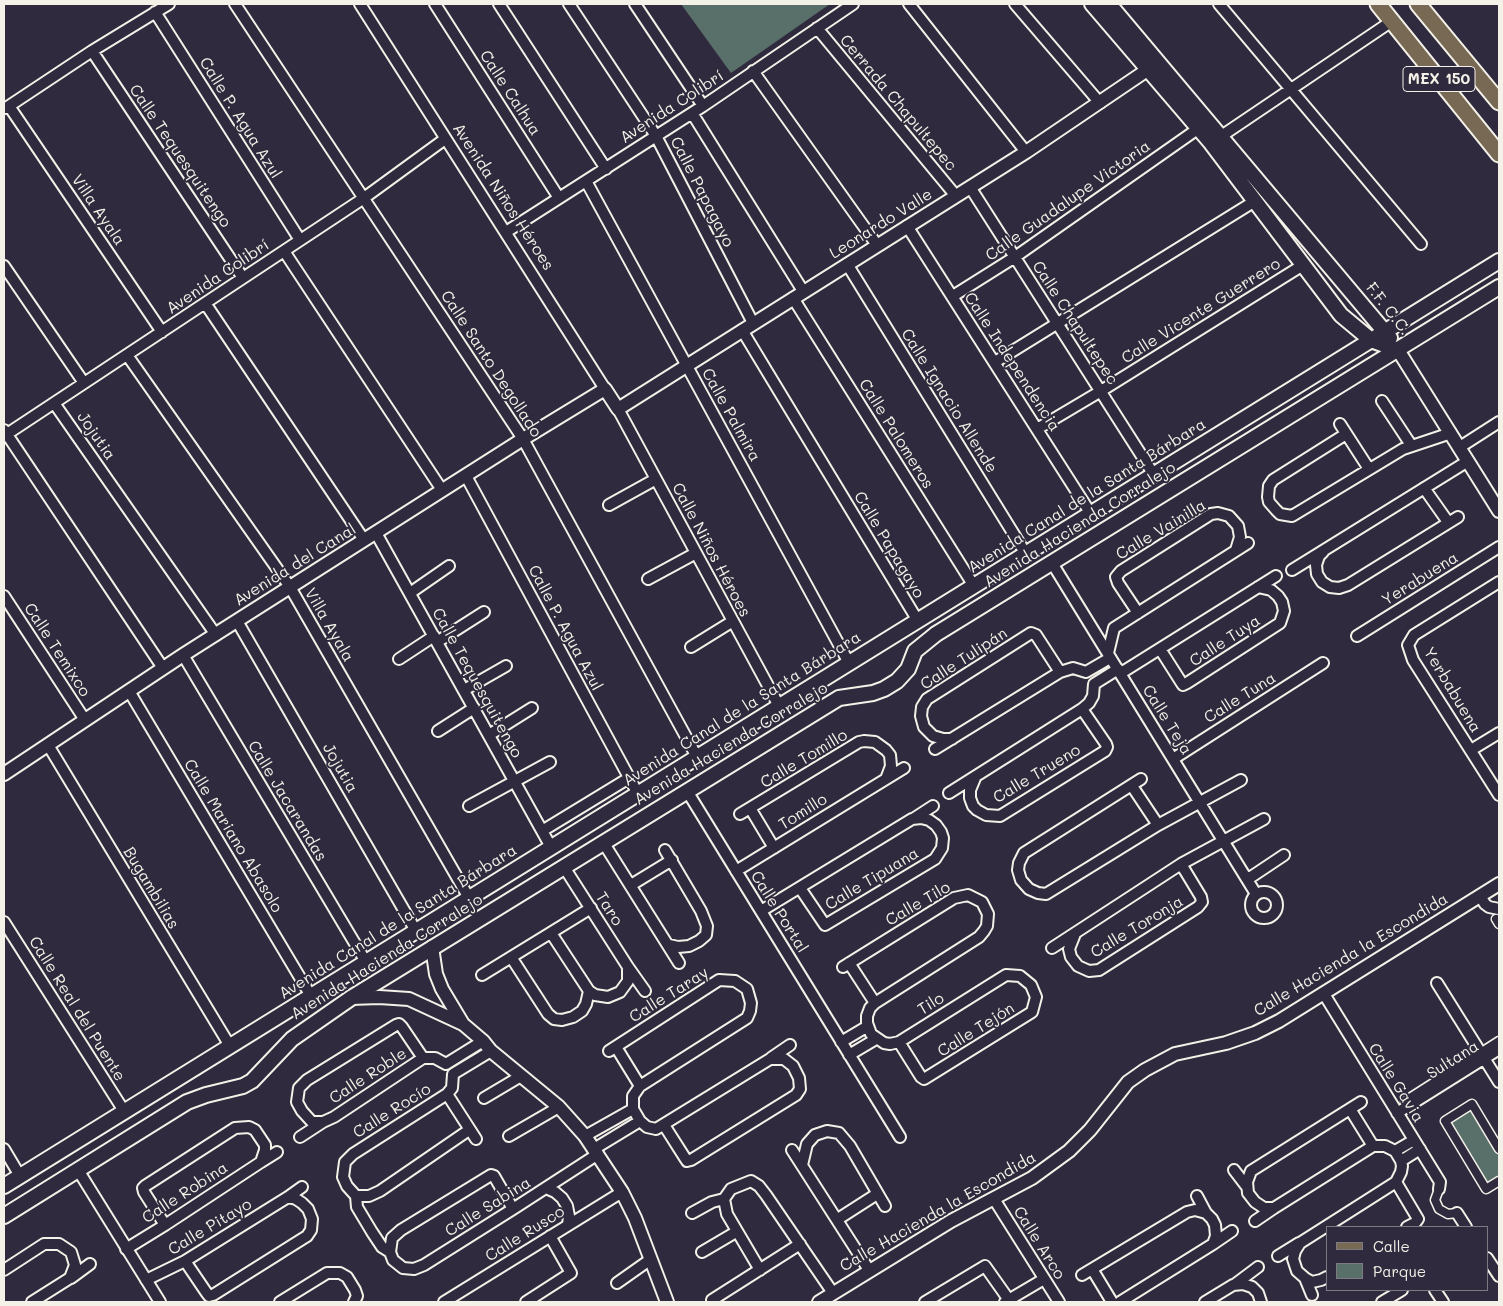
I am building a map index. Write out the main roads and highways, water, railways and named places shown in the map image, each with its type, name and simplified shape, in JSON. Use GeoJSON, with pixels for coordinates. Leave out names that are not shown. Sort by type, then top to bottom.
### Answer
{"type":"FeatureCollection","features":[{"type":"Feature","properties":{"kind":"main road","name":"F.F. C.C."},"geometry":{"type":"LineString","coordinates":[[1092,4],[1153,66],[1385,332],[1398,350]]}},
{"type":"Feature","properties":{"kind":"main road","name":"F.F. C.C."},"geometry":{"type":"LineString","coordinates":[[1109,4],[1199,128],[1216,140],[1255,201],[1341,315],[1371,340],[1398,350]]}},
{"type":"Feature","properties":{"kind":"main road","name":"MEX 150"},"geometry":{"type":"LineString","coordinates":[[1378,4],[1499,154]]}},
{"type":"Feature","properties":{"kind":"main road","name":"MEX 150"},"geometry":{"type":"LineString","coordinates":[[1418,4],[1499,102]]}},
{"type":"Feature","properties":{"kind":"main road","name":"Avenida Canal de la Santa Bárbara"},"geometry":{"type":"LineString","coordinates":[[4,1186],[1499,261]]}},
{"type":"Feature","properties":{"kind":"main road","name":"Avenida Hacienda Corralejo"},"geometry":{"type":"LineString","coordinates":[[4,1216],[187,1102],[252,1082],[292,1038],[351,998],[839,698],[884,689],[908,669],[916,651],[936,634],[1499,287]]}},
{"type":"Feature","properties":{"kind":"main road"},"geometry":{"type":"LineString","coordinates":[[370,960],[386,976]]}}]}
